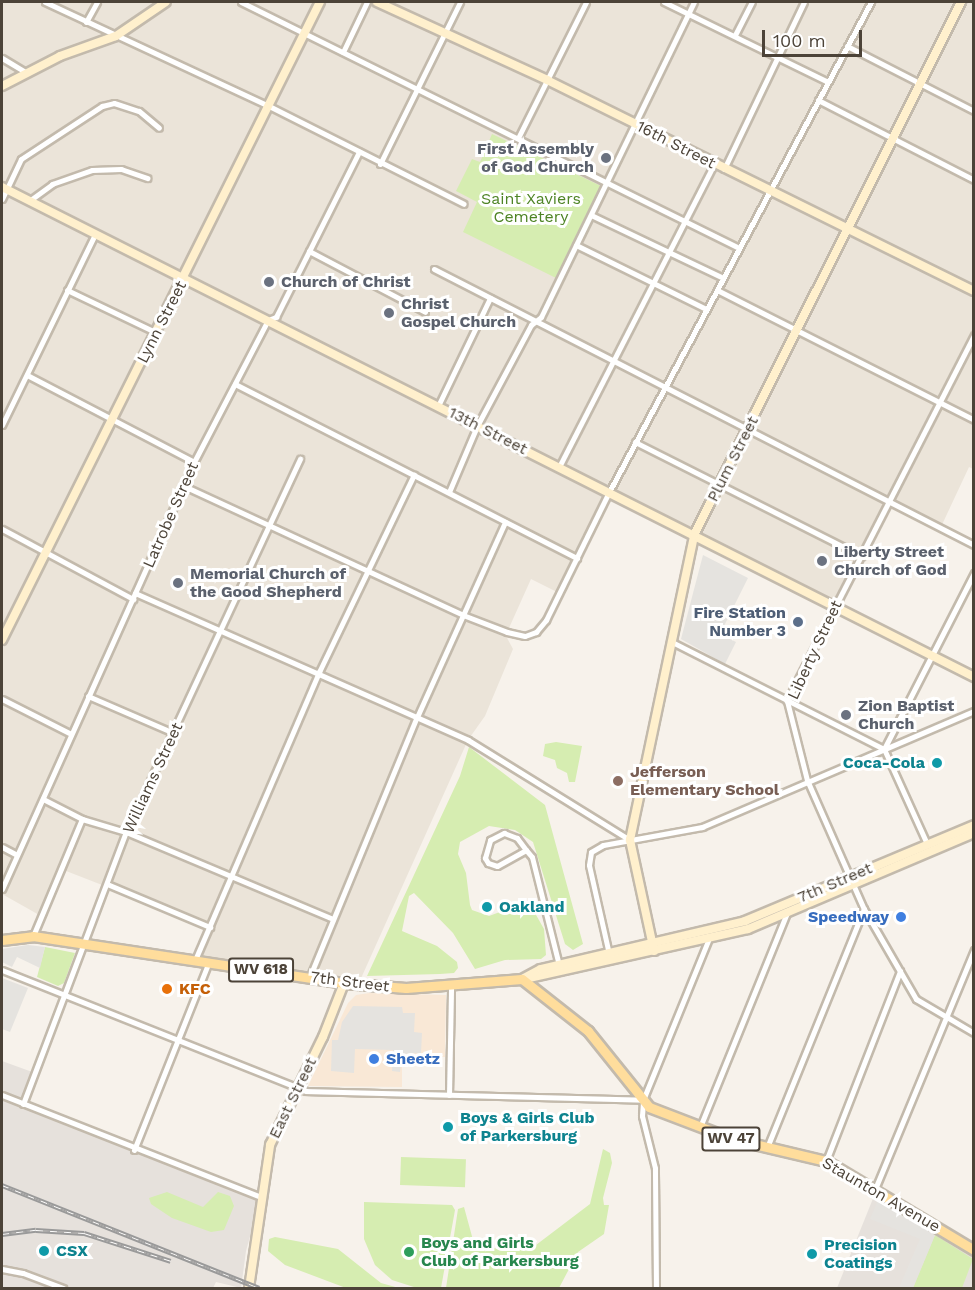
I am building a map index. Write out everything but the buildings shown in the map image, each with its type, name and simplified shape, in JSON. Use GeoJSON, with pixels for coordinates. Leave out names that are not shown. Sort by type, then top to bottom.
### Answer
{"type":"FeatureCollection","features":[{"type":"Feature","properties":{"kind":"main road","name":"7th Street"},"geometry":{"type":"LineString","coordinates":[[2,940],[33,936],[208,964],[310,976],[344,983],[451,987],[522,979]]}},
{"type":"Feature","properties":{"kind":"main road","name":"Staunton Avenue"},"geometry":{"type":"LineString","coordinates":[[522,979],[588,1031],[649,1107],[733,1139],[768,1145],[826,1161],[974,1250]]}},
{"type":"Feature","properties":{"kind":"street"},"geometry":{"type":"LineString","coordinates":[[45,2],[267,105],[464,204]]}},
{"type":"Feature","properties":{"kind":"street"},"geometry":{"type":"LineString","coordinates":[[86,22],[97,2]]}},
{"type":"Feature","properties":{"kind":"street"},"geometry":{"type":"LineString","coordinates":[[2,86],[26,72],[117,36],[166,2]]}},
{"type":"Feature","properties":{"kind":"street"},"geometry":{"type":"LineString","coordinates":[[241,2],[739,248]]}},
{"type":"Feature","properties":{"kind":"street","name":"Lynn Street"},"geometry":{"type":"LineString","coordinates":[[2,640],[320,2]]}},
{"type":"Feature","properties":{"kind":"street"},"geometry":{"type":"LineString","coordinates":[[343,52],[367,2]]}},
{"type":"Feature","properties":{"kind":"street","name":"16th Street"},"geometry":{"type":"LineString","coordinates":[[377,2],[547,80],[769,191],[849,227],[974,291]]}},
{"type":"Feature","properties":{"kind":"street"},"geometry":{"type":"LineString","coordinates":[[381,164],[460,2]]}},
{"type":"Feature","properties":{"kind":"street"},"geometry":{"type":"LineString","coordinates":[[518,138],[586,2]]}},
{"type":"Feature","properties":{"kind":"street"},"geometry":{"type":"LineString","coordinates":[[664,2],[777,55],[828,82]]}},
{"type":"Feature","properties":{"kind":"street"},"geometry":{"type":"LineString","coordinates":[[449,492],[477,426],[535,321],[541,317],[694,2]]}},
{"type":"Feature","properties":{"kind":"street"},"geometry":{"type":"LineString","coordinates":[[735,35],[752,2]]}},
{"type":"Feature","properties":{"kind":"street"},"geometry":{"type":"LineString","coordinates":[[724,169],[804,2]]}},
{"type":"Feature","properties":{"kind":"street"},"geometry":{"type":"LineString","coordinates":[[184,486],[265,526],[463,615],[525,636],[536,633],[546,620],[635,442],[871,2]]}},
{"type":"Feature","properties":{"kind":"street","name":"Plum Street"},"geometry":{"type":"LineString","coordinates":[[653,947],[630,840],[694,535],[748,432],[961,2]]}},
{"type":"Feature","properties":{"kind":"street"},"geometry":{"type":"LineString","coordinates":[[847,46],[974,111]]}},
{"type":"Feature","properties":{"kind":"street"},"geometry":{"type":"LineString","coordinates":[[2,58],[26,72]]}},
{"type":"Feature","properties":{"kind":"street"},"geometry":{"type":"LineString","coordinates":[[818,100],[891,140],[974,180]]}},
{"type":"Feature","properties":{"kind":"street"},"geometry":{"type":"LineString","coordinates":[[2,199],[4,189],[21,159],[102,106],[114,103],[139,111],[159,128]]}},
{"type":"Feature","properties":{"kind":"street","name":"Latrobe Street"},"geometry":{"type":"LineString","coordinates":[[2,889],[15,854],[43,799],[194,462],[268,320],[276,317],[359,152]]}},
{"type":"Feature","properties":{"kind":"street"},"geometry":{"type":"LineString","coordinates":[[559,467],[714,164]]}},
{"type":"Feature","properties":{"kind":"street"},"geometry":{"type":"LineString","coordinates":[[29,201],[52,184],[92,170],[121,169],[147,178]]}},
{"type":"Feature","properties":{"kind":"street","name":"13th Street"},"geometry":{"type":"LineString","coordinates":[[4,189],[974,677]]}},
{"type":"Feature","properties":{"kind":"street"},"geometry":{"type":"LineString","coordinates":[[591,215],[723,278]]}},
{"type":"Feature","properties":{"kind":"street"},"geometry":{"type":"LineString","coordinates":[[2,425],[95,234]]}},
{"type":"Feature","properties":{"kind":"street"},"geometry":{"type":"LineString","coordinates":[[576,245],[706,309]]}},
{"type":"Feature","properties":{"kind":"street"},"geometry":{"type":"LineString","coordinates":[[309,251],[425,312]]}},
{"type":"Feature","properties":{"kind":"street"},"geometry":{"type":"LineString","coordinates":[[434,269],[748,432],[974,545]]}},
{"type":"Feature","properties":{"kind":"street"},"geometry":{"type":"LineString","coordinates":[[67,290],[157,333]]}},
{"type":"Feature","properties":{"kind":"street"},"geometry":{"type":"LineString","coordinates":[[717,290],[797,333],[974,420]]}},
{"type":"Feature","properties":{"kind":"street"},"geometry":{"type":"LineString","coordinates":[[438,406],[490,298]]}},
{"type":"Feature","properties":{"kind":"street","name":"Liberty Street"},"geometry":{"type":"LineString","coordinates":[[974,335],[937,403],[890,504],[787,701],[807,780],[864,909],[916,999],[974,1033]]}},
{"type":"Feature","properties":{"kind":"street"},"geometry":{"type":"LineString","coordinates":[[27,375],[194,462]]}},
{"type":"Feature","properties":{"kind":"street"},"geometry":{"type":"LineString","coordinates":[[235,384],[576,558]]}},
{"type":"Feature","properties":{"kind":"street"},"geometry":{"type":"LineString","coordinates":[[635,442],[862,556]]}},
{"type":"Feature","properties":{"kind":"street","name":"Williams Street"},"geometry":{"type":"LineString","coordinates":[[23,1104],[126,832],[222,630],[265,526],[300,459]]}},
{"type":"Feature","properties":{"kind":"street"},"geometry":{"type":"LineString","coordinates":[[195,962],[319,672],[414,475]]}},
{"type":"Feature","properties":{"kind":"street"},"geometry":{"type":"LineString","coordinates":[[310,976],[331,918],[417,717],[505,522]]}},
{"type":"Feature","properties":{"kind":"street"},"geometry":{"type":"LineString","coordinates":[[2,529],[44,554],[134,596],[222,630],[468,740],[630,840]]}},
{"type":"Feature","properties":{"kind":"street"},"geometry":{"type":"LineString","coordinates":[[884,749],[974,573]]}},
{"type":"Feature","properties":{"kind":"street"},"geometry":{"type":"LineString","coordinates":[[672,642],[884,749],[927,844]]}},
{"type":"Feature","properties":{"kind":"street"},"geometry":{"type":"LineString","coordinates":[[88,696],[174,733]]}},
{"type":"Feature","properties":{"kind":"street"},"geometry":{"type":"LineString","coordinates":[[2,699],[71,734]]}},
{"type":"Feature","properties":{"kind":"street"},"geometry":{"type":"LineString","coordinates":[[609,954],[589,865],[591,852],[603,845],[702,827],[807,780],[974,711]]}},
{"type":"Feature","properties":{"kind":"street"},"geometry":{"type":"LineString","coordinates":[[43,799],[82,819],[126,832],[331,918]]}},
{"type":"Feature","properties":{"kind":"street"},"geometry":{"type":"LineString","coordinates":[[33,936],[82,819]]}},
{"type":"Feature","properties":{"kind":"street","name":"7th Street"},"geometry":{"type":"LineString","coordinates":[[522,979],[653,947],[745,921],[974,825]]}},
{"type":"Feature","properties":{"kind":"street","name":"7th Street"},"geometry":{"type":"LineString","coordinates":[[522,979],[560,965],[609,954],[709,939],[787,913],[974,832]]}},
{"type":"Feature","properties":{"kind":"street"},"geometry":{"type":"LineString","coordinates":[[526,850],[497,866],[488,863],[485,858],[490,840],[504,833],[517,838],[526,850],[542,886],[560,965]]}},
{"type":"Feature","properties":{"kind":"street"},"geometry":{"type":"LineString","coordinates":[[2,847],[15,854]]}},
{"type":"Feature","properties":{"kind":"street"},"geometry":{"type":"LineString","coordinates":[[107,884],[210,927]]}},
{"type":"Feature","properties":{"kind":"street"},"geometry":{"type":"LineString","coordinates":[[768,1145],[864,909]]}},
{"type":"Feature","properties":{"kind":"street"},"geometry":{"type":"LineString","coordinates":[[700,1127],[787,913]]}},
{"type":"Feature","properties":{"kind":"street"},"geometry":{"type":"LineString","coordinates":[[656,1288],[655,1168],[642,1116],[643,1100],[712,930]]}},
{"type":"Feature","properties":{"kind":"street"},"geometry":{"type":"LineString","coordinates":[[875,1189],[974,950]]}},
{"type":"Feature","properties":{"kind":"street"},"geometry":{"type":"LineString","coordinates":[[134,1150],[208,964]]}},
{"type":"Feature","properties":{"kind":"street"},"geometry":{"type":"LineString","coordinates":[[2,970],[297,1089],[643,1100]]}},
{"type":"Feature","properties":{"kind":"street"},"geometry":{"type":"LineString","coordinates":[[826,1161],[900,971]]}},
{"type":"Feature","properties":{"kind":"street","name":"East Street"},"geometry":{"type":"LineString","coordinates":[[249,1288],[270,1145],[344,983]]}},
{"type":"Feature","properties":{"kind":"street"},"geometry":{"type":"LineString","coordinates":[[449,1095],[451,987]]}},
{"type":"Feature","properties":{"kind":"street"},"geometry":{"type":"LineString","coordinates":[[2,1095],[134,1150],[261,1197]]}},
{"type":"Feature","properties":{"kind":"street"},"geometry":{"type":"LineString","coordinates":[[2,1269],[23,1273],[63,1288]]}},
{"type":"Feature","properties":{"kind":"shaded area"},"geometry":{"type":"Polygon","coordinates":[[[2,2],[973,2],[973,469],[969,467],[940,529],[890,504],[835,607],[609,492],[559,593],[531,579],[509,628],[464,616],[506,636],[513,649],[485,716],[468,740],[358,985],[200,963],[210,927],[61,869],[41,916],[2,894],[2,2]]]}},
{"type":"Feature","properties":{"kind":"shaded area"},"geometry":{"type":"Polygon","coordinates":[[[703,555],[748,578],[720,634],[736,642],[725,664],[681,639],[703,555]]]}},
{"type":"Feature","properties":{"kind":"shaded area"},"geometry":{"type":"Polygon","coordinates":[[[28,945],[45,947],[40,968],[17,957],[12,967],[2,962],[2,949],[28,945]]]}},
{"type":"Feature","properties":{"kind":"shaded area"},"geometry":{"type":"Polygon","coordinates":[[[2,978],[28,988],[10,1032],[2,1029],[2,978]]]}},
{"type":"Feature","properties":{"kind":"shaded area"},"geometry":{"type":"Polygon","coordinates":[[[370,993],[446,995],[445,1057],[402,1056],[402,1087],[308,1086],[348,1003],[356,995],[370,993]]]}},
{"type":"Feature","properties":{"kind":"shaded area"},"geometry":{"type":"Polygon","coordinates":[[[353,1006],[402,1007],[403,1013],[415,1013],[414,1032],[422,1033],[421,1053],[402,1054],[400,1072],[392,1071],[393,1050],[355,1049],[354,1073],[331,1071],[332,1040],[338,1040],[342,1022],[353,1006]]]}},
{"type":"Feature","properties":{"kind":"shaded area"},"geometry":{"type":"Polygon","coordinates":[[[2,1061],[35,1073],[23,1103],[261,1197],[246,1251],[241,1288],[216,1282],[213,1288],[2,1288],[2,1061]]]}},
{"type":"Feature","properties":{"kind":"shaded area"},"geometry":{"type":"Polygon","coordinates":[[[874,1196],[973,1258],[973,1288],[837,1288],[874,1196]]]}},
{"type":"Feature","properties":{"kind":"shaded area"},"geometry":{"type":"Polygon","coordinates":[[[878,1200],[935,1235],[913,1288],[899,1288],[920,1239],[870,1219],[878,1200]]]}},
{"type":"Feature","properties":{"kind":"green space","name":"Saint Xaviers Cemetery"},"geometry":{"type":"Polygon","coordinates":[[[492,134],[601,186],[556,278],[463,232],[477,202],[456,191],[472,159],[480,162],[492,134]]]}},
{"type":"Feature","properties":{"kind":"green space"},"geometry":{"type":"Polygon","coordinates":[[[556,742],[582,746],[575,782],[569,782],[567,773],[557,768],[555,760],[543,756],[545,744],[556,742]]]}},
{"type":"Feature","properties":{"kind":"green space"},"geometry":{"type":"Polygon","coordinates":[[[469,747],[545,805],[583,944],[573,950],[565,944],[533,842],[515,830],[489,826],[460,842],[458,854],[466,873],[472,910],[489,916],[519,905],[531,906],[544,929],[546,955],[541,959],[505,960],[475,969],[453,933],[414,893],[409,896],[402,931],[437,946],[457,962],[458,968],[454,973],[367,976],[460,776],[469,747]]]}},
{"type":"Feature","properties":{"kind":"green space"},"geometry":{"type":"Polygon","coordinates":[[[45,947],[75,953],[64,983],[58,986],[37,977],[45,947]]]}},
{"type":"Feature","properties":{"kind":"green space"},"geometry":{"type":"Polygon","coordinates":[[[603,1149],[610,1153],[612,1163],[603,1198],[604,1205],[609,1205],[604,1234],[578,1252],[559,1288],[446,1288],[458,1209],[464,1207],[473,1240],[497,1249],[536,1245],[590,1204],[603,1149]]]}},
{"type":"Feature","properties":{"kind":"green space"},"geometry":{"type":"Polygon","coordinates":[[[401,1157],[466,1159],[465,1187],[400,1185],[401,1157]]]}},
{"type":"Feature","properties":{"kind":"green space"},"geometry":{"type":"Polygon","coordinates":[[[167,1192],[203,1207],[218,1192],[230,1196],[234,1206],[224,1230],[211,1232],[172,1218],[151,1204],[149,1198],[167,1192]]]}},
{"type":"Feature","properties":{"kind":"green space","name":"Boys and Girls Club of Parkersburg"},"geometry":{"type":"Polygon","coordinates":[[[364,1202],[452,1205],[455,1210],[441,1288],[417,1288],[392,1280],[375,1265],[364,1239],[364,1202]]]}},
{"type":"Feature","properties":{"kind":"green space"},"geometry":{"type":"Polygon","coordinates":[[[935,1235],[973,1259],[962,1288],[913,1288],[935,1235]]]}},
{"type":"Feature","properties":{"kind":"green space"},"geometry":{"type":"Polygon","coordinates":[[[275,1237],[338,1249],[381,1283],[399,1288],[346,1288],[285,1265],[268,1251],[269,1239],[275,1237]]]}},
{"type":"Feature","properties":{"kind":"railway"},"geometry":{"type":"LineString","coordinates":[[2,1185],[259,1288]]}},
{"type":"Feature","properties":{"kind":"railway"},"geometry":{"type":"LineString","coordinates":[[2,1234],[36,1230],[84,1233],[171,1261]]}},
{"type":"Feature","properties":{"kind":"place","name":"First Assembly of God Church"},"geometry":{"type":"Point","coordinates":[606,158]}},
{"type":"Feature","properties":{"kind":"place","name":"Church of Christ"},"geometry":{"type":"Point","coordinates":[269,282]}},
{"type":"Feature","properties":{"kind":"place","name":"Christ Gospel Church"},"geometry":{"type":"Point","coordinates":[389,313]}},
{"type":"Feature","properties":{"kind":"place","name":"Liberty Street Church of God"},"geometry":{"type":"Point","coordinates":[822,561]}},
{"type":"Feature","properties":{"kind":"place","name":"Memorial Church of the Good Shepherd"},"geometry":{"type":"Point","coordinates":[178,583]}},
{"type":"Feature","properties":{"kind":"place","name":"Fire Station Number 3"},"geometry":{"type":"Point","coordinates":[798,622]}},
{"type":"Feature","properties":{"kind":"place","name":"Zion Baptist Church"},"geometry":{"type":"Point","coordinates":[846,715]}},
{"type":"Feature","properties":{"kind":"place","name":"Coca-Cola"},"geometry":{"type":"Point","coordinates":[937,763]}},
{"type":"Feature","properties":{"kind":"place","name":"Jefferson Elementary School"},"geometry":{"type":"Point","coordinates":[618,781]}},
{"type":"Feature","properties":{"kind":"place","name":"Oakland"},"geometry":{"type":"Point","coordinates":[487,907]}},
{"type":"Feature","properties":{"kind":"place","name":"Speedway"},"geometry":{"type":"Point","coordinates":[901,917]}},
{"type":"Feature","properties":{"kind":"place","name":"KFC"},"geometry":{"type":"Point","coordinates":[167,989]}},
{"type":"Feature","properties":{"kind":"place","name":"Sheetz"},"geometry":{"type":"Point","coordinates":[374,1059]}},
{"type":"Feature","properties":{"kind":"place","name":"Boys & Girls Club of Parkersburg"},"geometry":{"type":"Point","coordinates":[448,1127]}},
{"type":"Feature","properties":{"kind":"place","name":"CSX"},"geometry":{"type":"Point","coordinates":[44,1251]}},
{"type":"Feature","properties":{"kind":"place","name":"Boys and Girls Club of Parkersburg"},"geometry":{"type":"Point","coordinates":[409,1252]}},
{"type":"Feature","properties":{"kind":"place","name":"Precision Coatings"},"geometry":{"type":"Point","coordinates":[812,1254]}}]}
